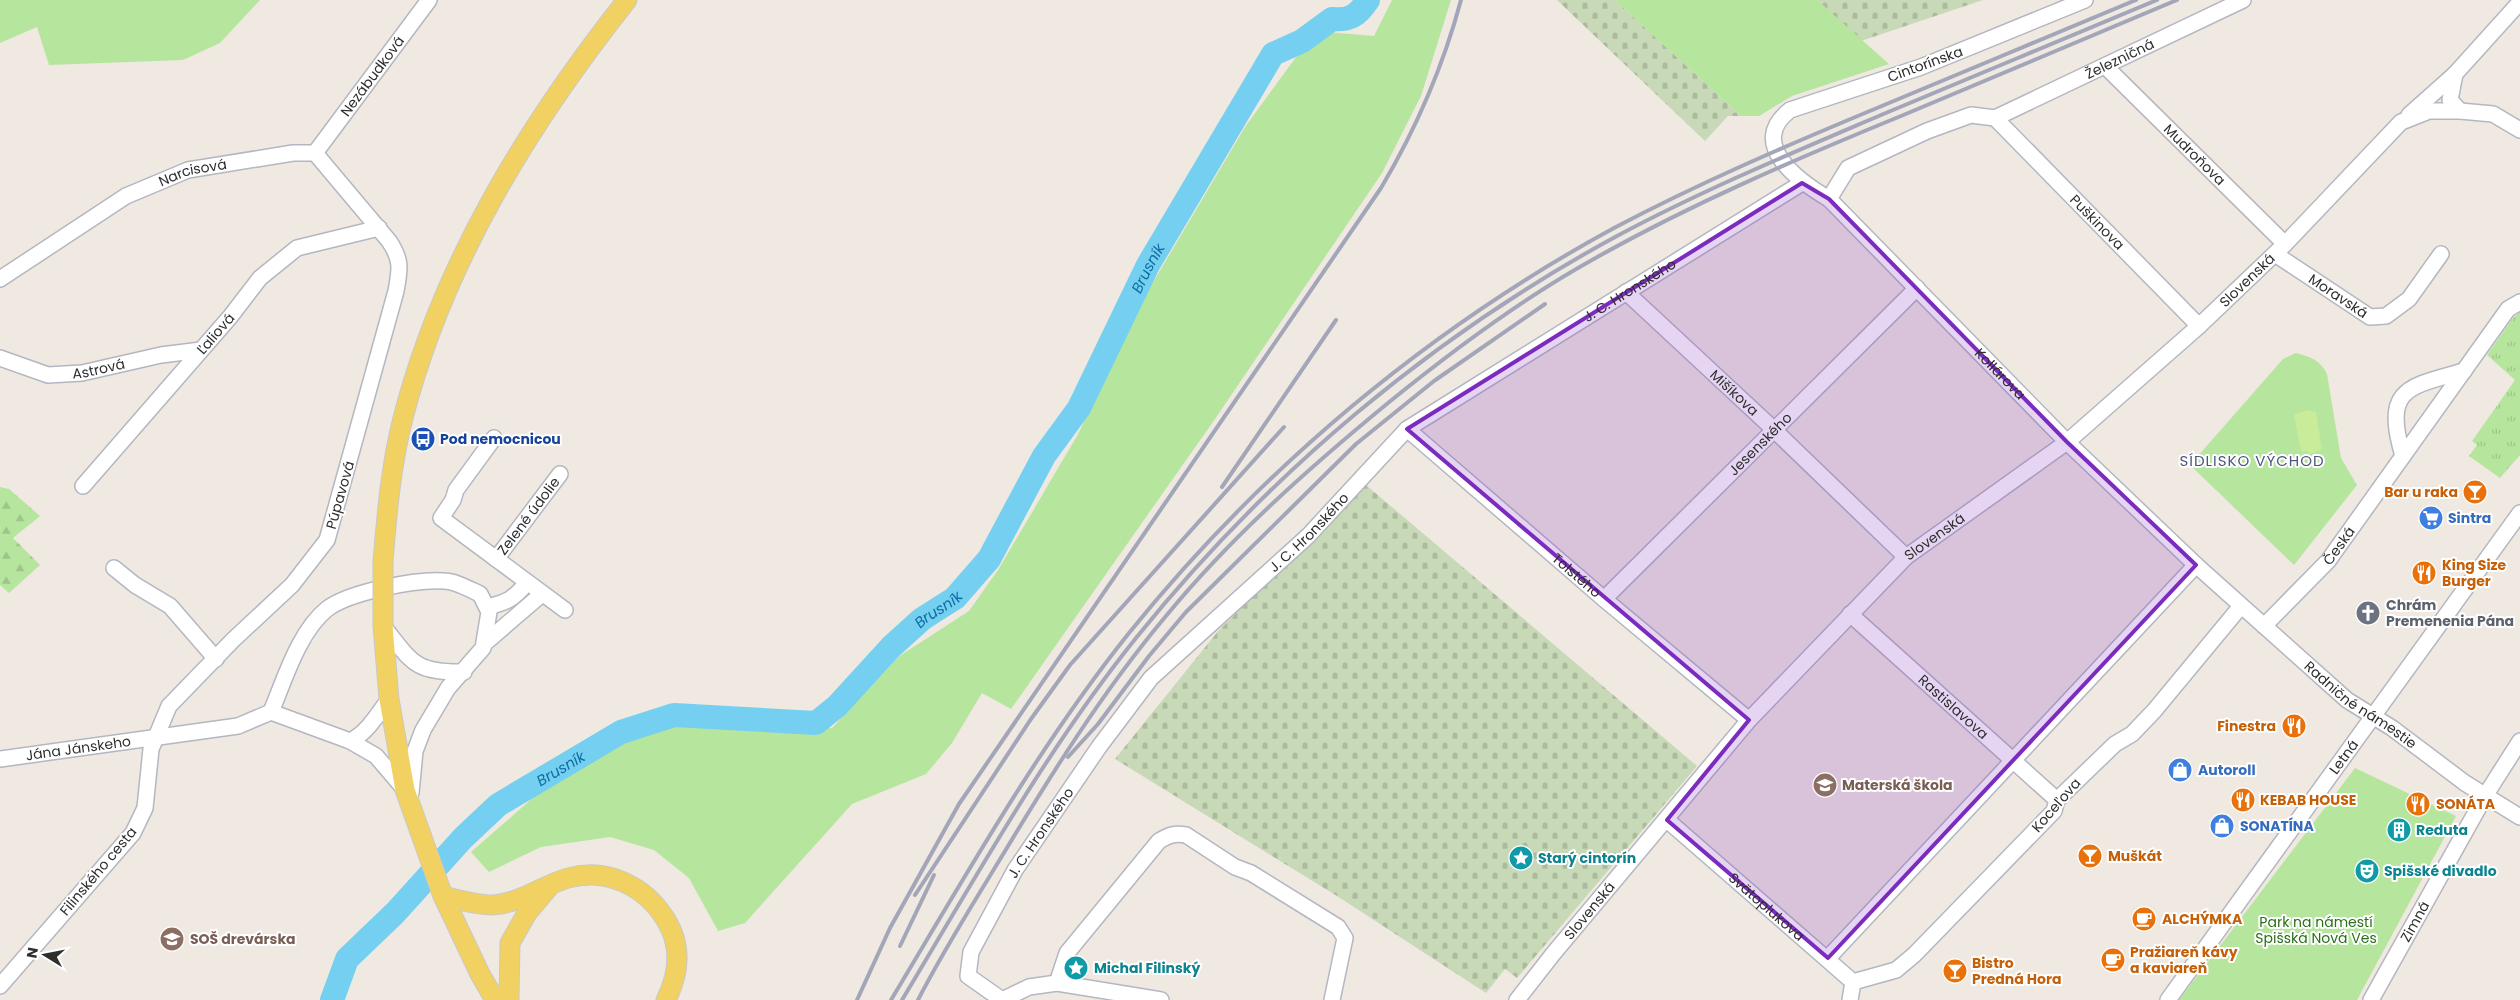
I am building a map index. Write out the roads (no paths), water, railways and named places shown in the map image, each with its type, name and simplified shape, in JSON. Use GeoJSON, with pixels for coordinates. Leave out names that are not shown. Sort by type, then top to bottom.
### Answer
{"type":"FeatureCollection","features":[{"type":"Feature","properties":{"kind":"main road"},"geometry":{"type":"LineString","coordinates":[[495,1000],[480,974],[443,894],[408,799],[389,699],[383,626],[383,561],[388,505],[403,419],[422,354],[449,281],[511,167],[589,51],[627,0]]}},
{"type":"Feature","properties":{"kind":"main road"},"geometry":{"type":"LineString","coordinates":[[443,894],[492,905],[509,902],[567,878],[586,875],[627,883],[644,893],[657,905],[672,930],[678,961],[675,981],[666,1000]]}},
{"type":"Feature","properties":{"kind":"main road"},"geometry":{"type":"LineString","coordinates":[[509,1000],[510,944],[527,913],[550,886]]}},
{"type":"Feature","properties":{"kind":"main road"},"geometry":{"type":"LineString","coordinates":[[480,974],[485,1000]]}},
{"type":"Feature","properties":{"kind":"street","name":"Nezábudková"},"geometry":{"type":"LineString","coordinates":[[315,153],[429,0]]}},
{"type":"Feature","properties":{"kind":"street","name":"Cintorínska"},"geometry":{"type":"LineString","coordinates":[[1774,134],[1784,114],[1800,106],[1921,67],[2085,0]]}},
{"type":"Feature","properties":{"kind":"street","name":"Železničná"},"geometry":{"type":"LineString","coordinates":[[1995,118],[2243,0]]}},
{"type":"Feature","properties":{"kind":"street","name":"Slovenská"},"geometry":{"type":"LineString","coordinates":[[1517,1000],[1553,954],[1749,720],[1906,557],[2068,442],[2199,326],[2280,249],[2401,122],[2455,74],[2520,2]]}},
{"type":"Feature","properties":{"kind":"street","name":"Mudroňova"},"geometry":{"type":"LineString","coordinates":[[2105,66],[2280,249]]}},
{"type":"Feature","properties":{"kind":"street"},"geometry":{"type":"LineString","coordinates":[[2455,74],[2450,100],[2460,111]]}},
{"type":"Feature","properties":{"kind":"street","name":"Slovenská"},"geometry":{"type":"LineString","coordinates":[[2401,122],[2429,111],[2460,111],[2493,114],[2520,130]]}},
{"type":"Feature","properties":{"kind":"street"},"geometry":{"type":"LineString","coordinates":[[1829,199],[1848,168],[1927,131],[1971,115],[1995,118]]}},
{"type":"Feature","properties":{"kind":"street","name":"Puškinova"},"geometry":{"type":"LineString","coordinates":[[1995,118],[2199,326]]}},
{"type":"Feature","properties":{"kind":"street","name":"Kollárova"},"geometry":{"type":"LineString","coordinates":[[1774,134],[1784,165],[1802,183],[1829,199],[2068,442],[2196,566],[2241,606]]}},
{"type":"Feature","properties":{"kind":"street","name":"Narcisová"},"geometry":{"type":"LineString","coordinates":[[0,279],[126,196],[188,170],[293,153],[315,153]]}},
{"type":"Feature","properties":{"kind":"street"},"geometry":{"type":"LineString","coordinates":[[315,153],[379,228]]}},
{"type":"Feature","properties":{"kind":"street","name":"J. C. Hronského"},"geometry":{"type":"LineString","coordinates":[[1002,1000],[968,976],[970,952],[1015,870],[1099,747],[1151,678],[1308,536],[1407,428],[1802,183]]}},
{"type":"Feature","properties":{"kind":"street","name":"Ľaliová"},"geometry":{"type":"LineString","coordinates":[[83,486],[201,350],[260,278],[297,248],[379,228]]}},
{"type":"Feature","properties":{"kind":"street","name":"Púpavová"},"geometry":{"type":"LineString","coordinates":[[156,737],[169,706],[292,585],[327,540],[400,270],[398,255],[379,228]]}},
{"type":"Feature","properties":{"kind":"street","name":"Moravská"},"geometry":{"type":"LineString","coordinates":[[2280,249],[2370,317],[2386,316],[2408,299],[2441,254]]}},
{"type":"Feature","properties":{"kind":"street","name":"Jesenského"},"geometry":{"type":"LineString","coordinates":[[1604,599],[1917,288]]}},
{"type":"Feature","properties":{"kind":"street","name":"Mišíkova"},"geometry":{"type":"LineString","coordinates":[[1626,292],[1774,430],[1906,557]]}},
{"type":"Feature","properties":{"kind":"street","name":"Česká"},"geometry":{"type":"LineString","coordinates":[[2264,626],[2328,561],[2508,309],[2520,302]]}},
{"type":"Feature","properties":{"kind":"street","name":"Astrová"},"geometry":{"type":"LineString","coordinates":[[0,358],[48,375],[82,373],[161,355],[201,350]]}},
{"type":"Feature","properties":{"kind":"street"},"geometry":{"type":"LineString","coordinates":[[2403,456],[2396,432],[2396,408],[2402,394],[2428,381],[2464,371]]}},
{"type":"Feature","properties":{"kind":"street","name":"Tolstého"},"geometry":{"type":"LineString","coordinates":[[1407,428],[1604,599],[1749,720]]}},
{"type":"Feature","properties":{"kind":"street","name":"Zelené údolie"},"geometry":{"type":"LineString","coordinates":[[494,438],[456,490],[453,500],[441,518],[565,610]]}},
{"type":"Feature","properties":{"kind":"street","name":"Zelené údolie"},"geometry":{"type":"LineString","coordinates":[[496,559],[560,474]]}},
{"type":"Feature","properties":{"kind":"street","name":"Letná"},"geometry":{"type":"LineString","coordinates":[[2168,1000],[2520,513]]}},
{"type":"Feature","properties":{"kind":"street"},"geometry":{"type":"LineString","coordinates":[[1828,958],[2196,566]]}},
{"type":"Feature","properties":{"kind":"street"},"geometry":{"type":"LineString","coordinates":[[114,568],[135,585],[170,606],[216,659]]}},
{"type":"Feature","properties":{"kind":"street"},"geometry":{"type":"LineString","coordinates":[[408,799],[376,756],[350,742],[271,712],[294,658],[309,630],[326,609],[347,598],[421,581],[446,581],[480,594],[490,612],[485,644]]}},
{"type":"Feature","properties":{"kind":"street"},"geometry":{"type":"LineString","coordinates":[[486,606],[506,603],[527,583]]}},
{"type":"Feature","properties":{"kind":"street"},"geometry":{"type":"LineString","coordinates":[[408,799],[415,752],[423,730],[448,688],[464,672],[485,644],[542,594]]}},
{"type":"Feature","properties":{"kind":"street","name":"Radničné námestie"},"geometry":{"type":"LineString","coordinates":[[2241,606],[2347,700],[2374,716],[2485,796],[2520,817]]}},
{"type":"Feature","properties":{"kind":"street","name":"Koceľova"},"geometry":{"type":"LineString","coordinates":[[1853,982],[1896,970],[1914,955],[2054,811],[2057,800],[2115,744],[2132,734],[2154,711],[2241,606]]}},
{"type":"Feature","properties":{"kind":"street","name":"Rastislavova"},"geometry":{"type":"LineString","coordinates":[[1850,614],[2057,800]]}},
{"type":"Feature","properties":{"kind":"street"},"geometry":{"type":"LineString","coordinates":[[383,626],[412,662],[425,669],[440,672],[464,672]]}},
{"type":"Feature","properties":{"kind":"street"},"geometry":{"type":"LineString","coordinates":[[350,742],[357,738],[373,721],[389,699]]}},
{"type":"Feature","properties":{"kind":"street","name":"Jána Jánskeho"},"geometry":{"type":"LineString","coordinates":[[0,759],[238,726],[271,712]]}},
{"type":"Feature","properties":{"kind":"street","name":"Filinského cesta"},"geometry":{"type":"LineString","coordinates":[[0,986],[133,832],[145,808],[151,749],[156,737]]}},
{"type":"Feature","properties":{"kind":"street","name":"Zimná"},"geometry":{"type":"LineString","coordinates":[[2371,1000],[2485,796],[2520,741]]}},
{"type":"Feature","properties":{"kind":"street","name":"Svätoplukova"},"geometry":{"type":"LineString","coordinates":[[1667,820],[1828,958],[1853,982]]}},
{"type":"Feature","properties":{"kind":"street"},"geometry":{"type":"LineString","coordinates":[[1057,983],[1067,953],[1159,841],[1170,834],[1177,834],[1186,835],[1235,867],[1251,873],[1338,926],[1345,938],[1332,1000]]}},
{"type":"Feature","properties":{"kind":"street"},"geometry":{"type":"LineString","coordinates":[[1850,1000],[1853,982]]}},
{"type":"Feature","properties":{"kind":"street"},"geometry":{"type":"LineString","coordinates":[[1002,1000],[1029,987],[1057,983],[1161,1000]]}},
{"type":"Feature","properties":{"kind":"waterway","name":"Brusník"},"geometry":{"type":"LineString","coordinates":[[332,1000],[347,959],[395,913],[463,838],[498,805],[621,732],[674,715],[816,723],[837,706],[891,647],[922,619],[955,598],[989,559],[1044,456],[1079,408],[1148,265],[1273,54],[1302,41],[1332,19],[1344,19],[1353,16],[1361,10],[1368,0]]}},
{"type":"Feature","properties":{"kind":"railway"},"geometry":{"type":"LineString","coordinates":[[857,1000],[890,928],[959,804],[1381,188],[1406,143],[1427,97],[1446,49],[1461,0]]}},
{"type":"Feature","properties":{"kind":"railway"},"geometry":{"type":"LineString","coordinates":[[891,1000],[1033,766],[1096,676],[1129,633],[1180,572],[1235,514],[1292,459],[1352,406],[1414,357],[1478,311],[1545,268],[1614,228],[1678,195],[1777,150],[2136,0]]}},
{"type":"Feature","properties":{"kind":"railway"},"geometry":{"type":"LineString","coordinates":[[902,1000],[1042,769],[1103,681],[1136,638],[1187,578],[1241,520],[1297,465],[1418,364],[1482,318],[1549,275],[1649,219],[1814,143],[2157,0]]}},
{"type":"Feature","properties":{"kind":"railway"},"geometry":{"type":"LineString","coordinates":[[918,1000],[958,928],[1059,763],[1143,644],[1191,587],[1244,531],[1300,478],[1388,403],[1462,345],[1513,309],[1565,275],[1629,239],[1744,183],[2177,0]]}},
{"type":"Feature","properties":{"kind":"railway"},"geometry":{"type":"LineString","coordinates":[[1068,757],[1098,724],[1149,656],[1186,612],[1356,444],[1434,381],[1545,304]]}},
{"type":"Feature","properties":{"kind":"railway"},"geometry":{"type":"LineString","coordinates":[[1222,487],[1336,320]]}},
{"type":"Feature","properties":{"kind":"railway"},"geometry":{"type":"LineString","coordinates":[[915,895],[1031,719],[1070,665],[1284,427]]}},
{"type":"Feature","properties":{"kind":"railway"},"geometry":{"type":"LineString","coordinates":[[900,946],[934,875]]}},
{"type":"Feature","properties":{"kind":"place","name":"Pod nemocnicou"},"geometry":{"type":"Point","coordinates":[423,439]}},
{"type":"Feature","properties":{"kind":"place","name":"Bar u raka"},"geometry":{"type":"Point","coordinates":[2475,492]}},
{"type":"Feature","properties":{"kind":"place","name":"Sintra"},"geometry":{"type":"Point","coordinates":[2431,518]}},
{"type":"Feature","properties":{"kind":"place","name":"King Size Burger"},"geometry":{"type":"Point","coordinates":[2424,573]}},
{"type":"Feature","properties":{"kind":"place","name":"Chrám Premenenia Pána"},"geometry":{"type":"Point","coordinates":[2368,613]}},
{"type":"Feature","properties":{"kind":"place","name":"Finestra"},"geometry":{"type":"Point","coordinates":[2294,726]}},
{"type":"Feature","properties":{"kind":"place","name":"Autoroll"},"geometry":{"type":"Point","coordinates":[2180,770]}},
{"type":"Feature","properties":{"kind":"place","name":"Materská škola"},"geometry":{"type":"Point","coordinates":[1825,785]}},
{"type":"Feature","properties":{"kind":"place","name":"KEBAB HOUSE"},"geometry":{"type":"Point","coordinates":[2243,800]}},
{"type":"Feature","properties":{"kind":"place","name":"SONÁTA"},"geometry":{"type":"Point","coordinates":[2418,804]}},
{"type":"Feature","properties":{"kind":"place","name":"SONATÍNA"},"geometry":{"type":"Point","coordinates":[2222,826]}},
{"type":"Feature","properties":{"kind":"place","name":"Reduta"},"geometry":{"type":"Point","coordinates":[2399,830]}},
{"type":"Feature","properties":{"kind":"place","name":"Muškát"},"geometry":{"type":"Point","coordinates":[2090,856]}},
{"type":"Feature","properties":{"kind":"place","name":"Starý cintorín"},"geometry":{"type":"Point","coordinates":[1521,858]}},
{"type":"Feature","properties":{"kind":"place","name":"Spišské divadlo"},"geometry":{"type":"Point","coordinates":[2367,871]}},
{"type":"Feature","properties":{"kind":"place","name":"ALCHÝMKA"},"geometry":{"type":"Point","coordinates":[2144,919]}},
{"type":"Feature","properties":{"kind":"place","name":"SOŠ drevárska"},"geometry":{"type":"Point","coordinates":[172,939]}},
{"type":"Feature","properties":{"kind":"place","name":"Pražiareň kávy a kaviareň"},"geometry":{"type":"Point","coordinates":[2113,960]}},
{"type":"Feature","properties":{"kind":"place","name":"Michal Filinský"},"geometry":{"type":"Point","coordinates":[1076,968]}},
{"type":"Feature","properties":{"kind":"place","name":"Bistro Predná Hora"},"geometry":{"type":"Point","coordinates":[1955,971]}},
{"type":"Feature","properties":{"kind":"district","name":"SÍDLISKO VÝCHOD"},"geometry":{"type":"Point","coordinates":[2252,460]}},
{"type":"Feature","properties":{"kind":"park label","name":"Park na námestí Spišská Nová Ves"},"geometry":{"type":"Point","coordinates":[2316,930]}}]}
